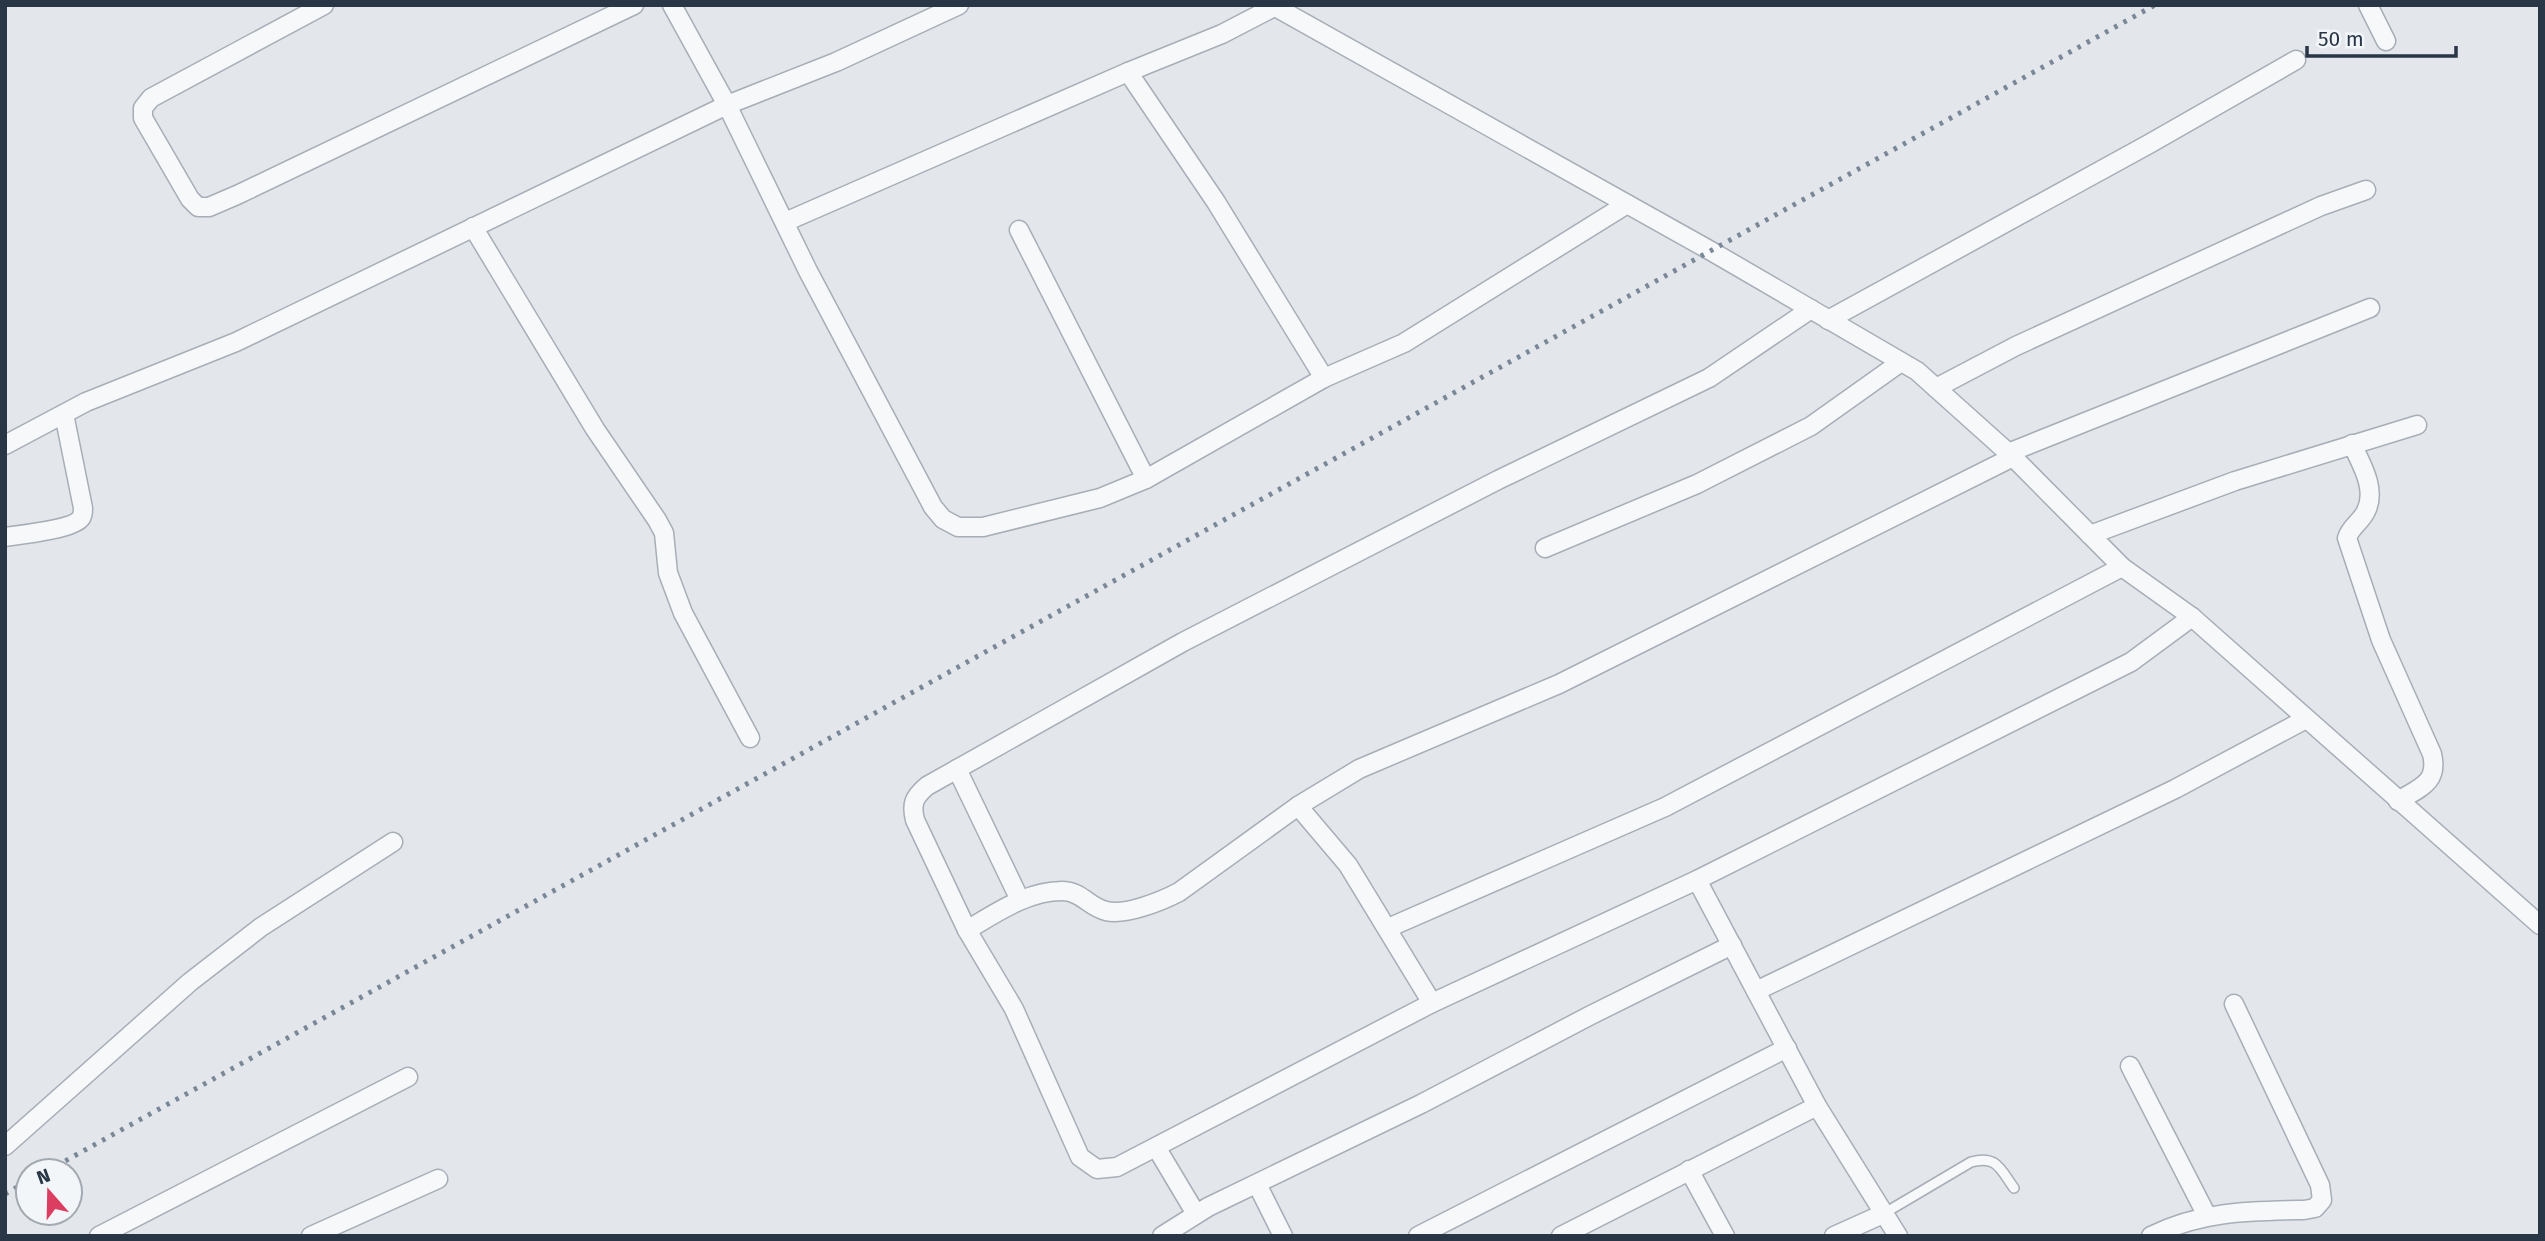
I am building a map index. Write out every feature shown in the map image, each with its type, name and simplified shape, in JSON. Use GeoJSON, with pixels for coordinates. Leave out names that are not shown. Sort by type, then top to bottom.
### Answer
{"type":"FeatureCollection","features":[{"type":"Feature","properties":{"kind":"street"},"geometry":{"type":"LineString","coordinates":[[324,5],[151,98],[143,108],[143,118],[190,199],[198,207],[209,207],[237,195],[634,5]]}},
{"type":"Feature","properties":{"kind":"street"},"geometry":{"type":"LineString","coordinates":[[672,5],[727,104],[927,495],[943,519],[958,527],[982,527],[1100,498],[1146,479],[1324,378],[1404,342],[1628,204]]}},
{"type":"Feature","properties":{"kind":"street"},"geometry":{"type":"LineString","coordinates":[[5,445],[86,402],[236,342],[727,104],[836,62],[959,5]]}},
{"type":"Feature","properties":{"kind":"street"},"geometry":{"type":"LineString","coordinates":[[2368,5],[2386,41]]}},
{"type":"Feature","properties":{"kind":"street"},"geometry":{"type":"LineString","coordinates":[[785,222],[1128,72],[1222,34],[1273,6],[1628,204],[1917,371],[2010,455],[2122,567],[2192,617],[2540,925]]}},
{"type":"Feature","properties":{"kind":"street"},"geometry":{"type":"LineString","coordinates":[[1828,320],[2296,60]]}},
{"type":"Feature","properties":{"kind":"street"},"geometry":{"type":"LineString","coordinates":[[1128,72],[1216,202],[1324,378]]}},
{"type":"Feature","properties":{"kind":"street"},"geometry":{"type":"LineString","coordinates":[[1936,388],[2016,346],[2321,206],[2366,190]]}},
{"type":"Feature","properties":{"kind":"street"},"geometry":{"type":"LineString","coordinates":[[472,227],[594,429],[657,520],[664,533],[668,573],[683,613],[750,738]]}},
{"type":"Feature","properties":{"kind":"street"},"geometry":{"type":"LineString","coordinates":[[1019,230],[1146,479]]}},
{"type":"Feature","properties":{"kind":"street"},"geometry":{"type":"LineString","coordinates":[[967,930],[1020,900],[1046,893],[1065,891],[1078,894],[1106,911],[1128,910],[1158,903],[1179,892],[1298,806],[1359,769],[1559,684],[2010,455],[2370,308]]}},
{"type":"Feature","properties":{"kind":"street"},"geometry":{"type":"LineString","coordinates":[[1811,309],[1709,378],[1498,480],[1183,642],[927,786],[916,795],[911,806],[915,820],[967,930],[1014,1009],[1080,1157],[1097,1169],[1117,1167],[1432,1003],[1697,880],[2131,662],[2192,617]]}},
{"type":"Feature","properties":{"kind":"street"},"geometry":{"type":"LineString","coordinates":[[1545,548],[1697,484],[1800,432],[1901,362]]}},
{"type":"Feature","properties":{"kind":"street"},"geometry":{"type":"LineString","coordinates":[[6,535],[63,527],[79,522],[83,516],[64,414]]}},
{"type":"Feature","properties":{"kind":"street"},"geometry":{"type":"LineString","coordinates":[[2090,535],[2235,481],[2417,425]]}},
{"type":"Feature","properties":{"kind":"street"},"geometry":{"type":"LineString","coordinates":[[2352,444],[2372,496],[2365,514],[2351,528],[2347,538],[2381,640],[2435,764],[2433,775],[2425,785],[2398,801]]}},
{"type":"Feature","properties":{"kind":"street"},"geometry":{"type":"LineString","coordinates":[[1388,928],[1665,807],[2122,567]]}},
{"type":"Feature","properties":{"kind":"street"},"geometry":{"type":"LineString","coordinates":[[1756,991],[2175,789],[2306,719]]}},
{"type":"Feature","properties":{"kind":"street"},"geometry":{"type":"LineString","coordinates":[[957,769],[1020,900]]}},
{"type":"Feature","properties":{"kind":"street"},"geometry":{"type":"LineString","coordinates":[[1298,806],[1348,865],[1432,1003]]}},
{"type":"Feature","properties":{"kind":"street"},"geometry":{"type":"LineString","coordinates":[[5,1146],[190,982],[261,927],[393,842]]}},
{"type":"Feature","properties":{"kind":"street"},"geometry":{"type":"LineString","coordinates":[[1697,880],[1817,1106],[1898,1236]]}},
{"type":"Feature","properties":{"kind":"street"},"geometry":{"type":"LineString","coordinates":[[1162,1236],[1196,1214],[1421,1104],[1732,945]]}},
{"type":"Feature","properties":{"kind":"street"},"geometry":{"type":"LineString","coordinates":[[2151,1236],[2193,1219],[2231,1212],[2304,1210],[2315,1208],[2322,1199],[2320,1185],[2234,1004]]}},
{"type":"Feature","properties":{"kind":"street"},"geometry":{"type":"LineString","coordinates":[[1418,1236],[1787,1048]]}},
{"type":"Feature","properties":{"kind":"street"},"geometry":{"type":"LineString","coordinates":[[2130,1066],[2207,1216]]}},
{"type":"Feature","properties":{"kind":"street"},"geometry":{"type":"LineString","coordinates":[[99,1236],[408,1077]]}},
{"type":"Feature","properties":{"kind":"street"},"geometry":{"type":"LineString","coordinates":[[1561,1236],[1817,1106]]}},
{"type":"Feature","properties":{"kind":"street"},"geometry":{"type":"LineString","coordinates":[[1156,1147],[1196,1214]]}},
{"type":"Feature","properties":{"kind":"street"},"geometry":{"type":"LineString","coordinates":[[1689,1170],[1725,1236]]}},
{"type":"Feature","properties":{"kind":"street"},"geometry":{"type":"LineString","coordinates":[[311,1236],[438,1179]]}},
{"type":"Feature","properties":{"kind":"street"},"geometry":{"type":"LineString","coordinates":[[1257,1184],[1283,1236]]}},
{"type":"Feature","properties":{"kind":"street"},"geometry":{"type":"LineString","coordinates":[[1834,1236],[1883,1214]]}},
{"type":"Feature","properties":{"kind":"lane"},"geometry":{"type":"LineString","coordinates":[[1883,1214],[1970,1162],[1982,1159],[1995,1163],[2014,1188]]}},
{"type":"Feature","properties":{"kind":"railway"},"geometry":{"type":"LineString","coordinates":[[72,1157],[2155,5]]}},
{"type":"Feature","properties":{"kind":"railway"},"geometry":{"type":"LineString","coordinates":[[5,1194],[14,1189]]}}]}
